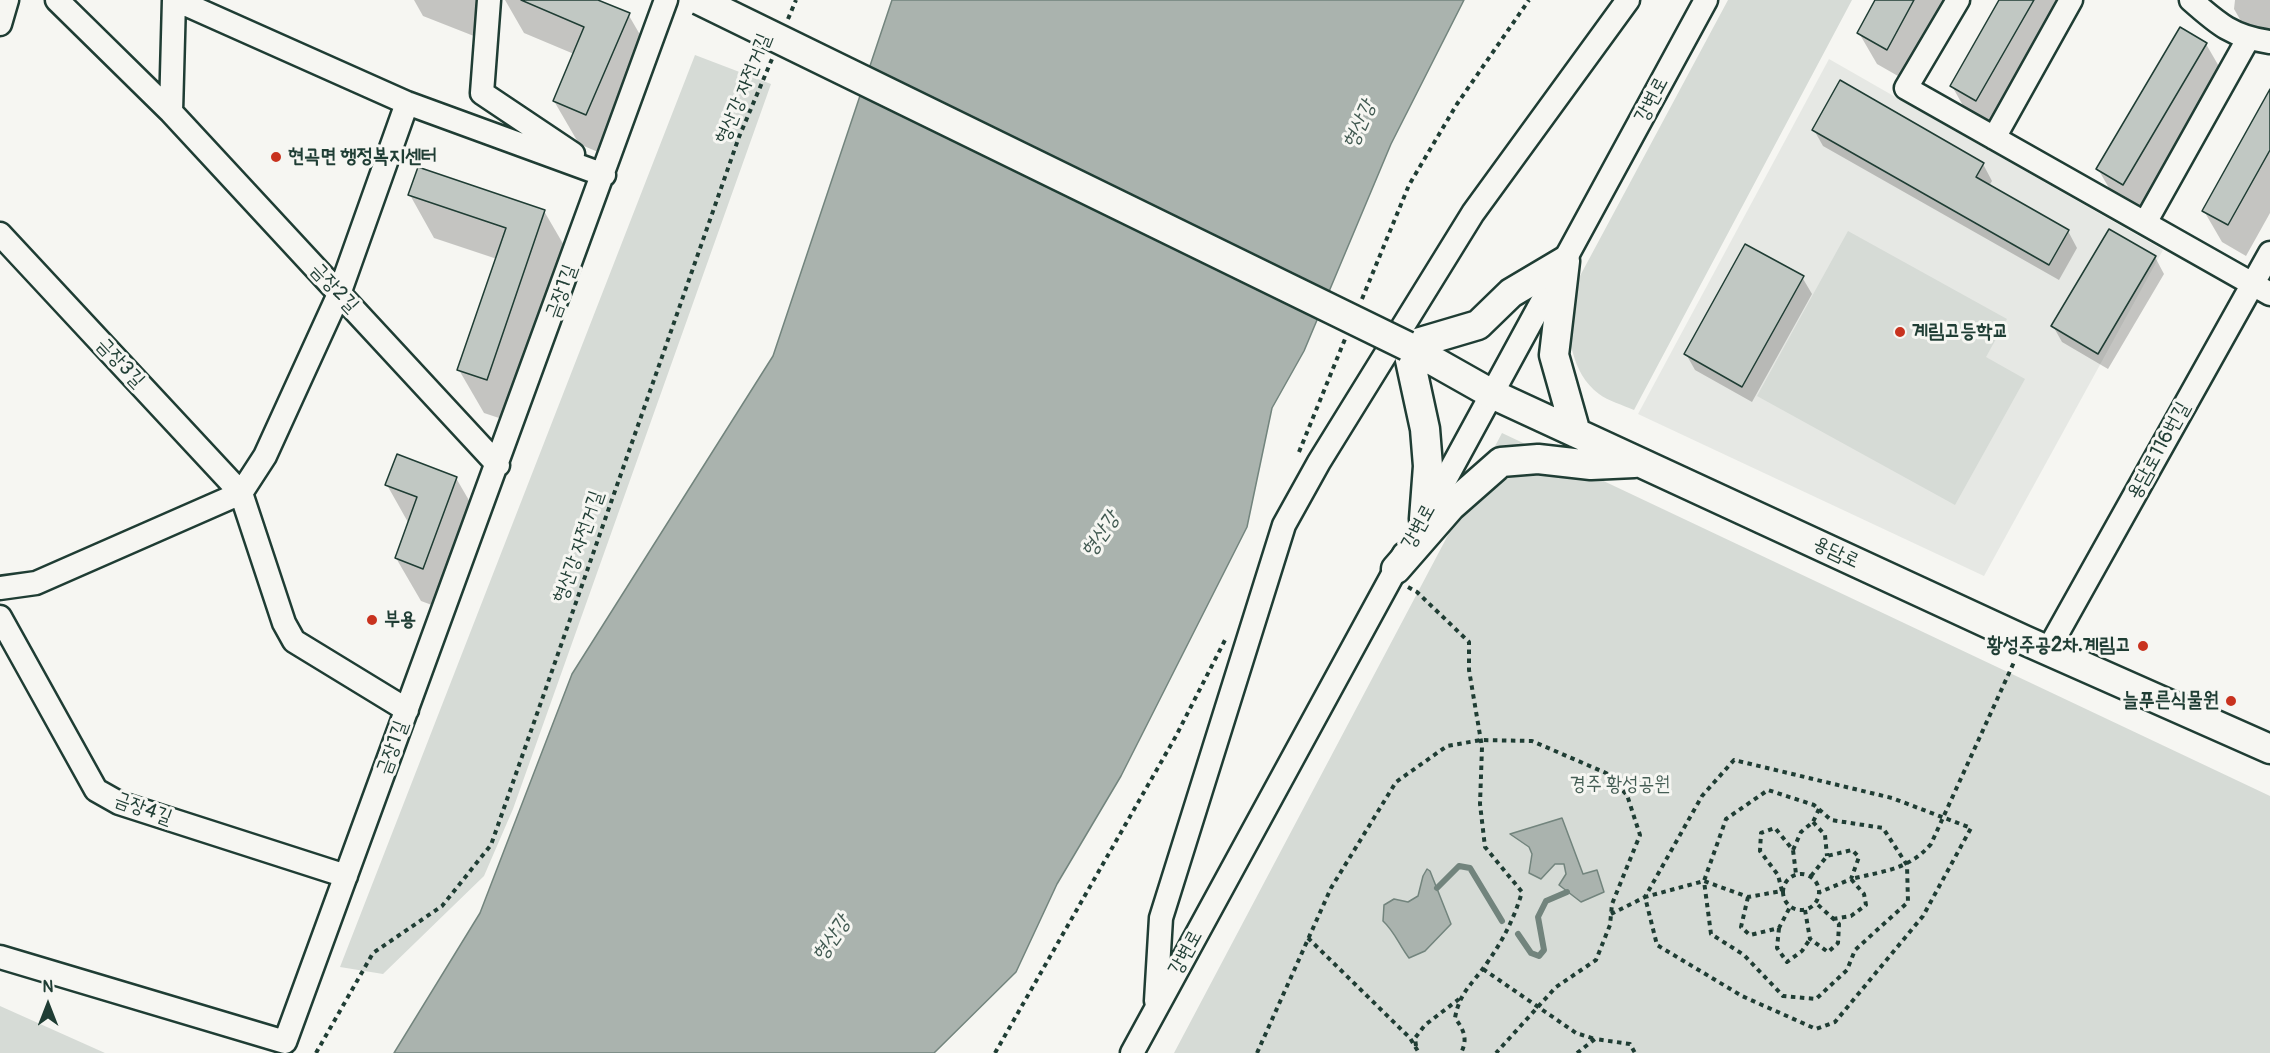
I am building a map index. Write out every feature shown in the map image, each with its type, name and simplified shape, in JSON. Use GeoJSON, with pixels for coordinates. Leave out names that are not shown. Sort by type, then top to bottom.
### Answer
{"type":"FeatureCollection","features":[{"type":"Feature","properties":{"kind":"main road","name":"용담로"},"geometry":{"type":"LineString","coordinates":[[699,0],[1407,346],[1492,394],[2036,645],[2270,749]]}},
{"type":"Feature","properties":{"kind":"main road"},"geometry":{"type":"LineString","coordinates":[[1424,519],[1428,466],[1425,429],[1407,346],[1478,325],[1511,293],[1564,261]]}},
{"type":"Feature","properties":{"kind":"main road"},"geometry":{"type":"LineString","coordinates":[[1564,261],[1554,355],[1576,433]]}},
{"type":"Feature","properties":{"kind":"main road"},"geometry":{"type":"LineString","coordinates":[[1394,573],[1451,506],[1501,462],[1538,459],[1591,465],[1639,462]]}},
{"type":"Feature","properties":{"kind":"street"},"geometry":{"type":"LineString","coordinates":[[0,24],[7,0]]}},
{"type":"Feature","properties":{"kind":"street","name":"금장2길"},"geometry":{"type":"LineString","coordinates":[[57,0],[171,112],[498,465]]}},
{"type":"Feature","properties":{"kind":"street"},"geometry":{"type":"LineString","coordinates":[[171,112],[175,0],[407,103],[604,175]]}},
{"type":"Feature","properties":{"kind":"street"},"geometry":{"type":"LineString","coordinates":[[489,0],[482,93],[604,175]]}},
{"type":"Feature","properties":{"kind":"street","name":"금장1길"},"geometry":{"type":"LineString","coordinates":[[0,957],[285,1042],[498,465],[666,0]]}},
{"type":"Feature","properties":{"kind":"street"},"geometry":{"type":"LineString","coordinates":[[1156,1009],[1161,918],[1284,525],[1319,462],[1473,213],[1628,0]]}},
{"type":"Feature","properties":{"kind":"street","name":"강변로"},"geometry":{"type":"LineString","coordinates":[[1132,1053],[1706,0]]}},
{"type":"Feature","properties":{"kind":"street"},"geometry":{"type":"LineString","coordinates":[[1958,0],[1906,88],[2261,289]]}},
{"type":"Feature","properties":{"kind":"street"},"geometry":{"type":"LineString","coordinates":[[1994,138],[2071,0]]}},
{"type":"Feature","properties":{"kind":"street"},"geometry":{"type":"LineString","coordinates":[[2145,223],[2259,41],[2222,28],[2191,0]]}},
{"type":"Feature","properties":{"kind":"street"},"geometry":{"type":"LineString","coordinates":[[0,588],[36,583],[240,493],[265,456],[339,294],[407,103]]}},
{"type":"Feature","properties":{"kind":"street","name":"금장3길"},"geometry":{"type":"LineString","coordinates":[[0,234],[240,493],[284,623],[294,641],[407,710]]}},
{"type":"Feature","properties":{"kind":"street","name":"용담로116번길"},"geometry":{"type":"LineString","coordinates":[[2036,645],[2261,289],[2270,253]]}},
{"type":"Feature","properties":{"kind":"street","name":"금장4길"},"geometry":{"type":"LineString","coordinates":[[0,617],[96,790],[119,803],[346,876]]}},
{"type":"Feature","properties":{"kind":"path","name":"형산강 자전거길"},"geometry":{"type":"LineString","coordinates":[[787,21],[796,0]]}},
{"type":"Feature","properties":{"kind":"path","name":"형산강 자전거길"},"geometry":{"type":"LineString","coordinates":[[316,1053],[373,953],[442,906],[491,844],[740,137],[774,52]]}},
{"type":"Feature","properties":{"kind":"path"},"geometry":{"type":"LineString","coordinates":[[1394,573],[1418,592],[1469,642],[1469,670],[1481,740],[1480,804],[1485,847],[1522,892],[1513,922],[1483,969],[1459,999],[1425,1025],[1415,1038],[1418,1052]]}},
{"type":"Feature","properties":{"kind":"path"},"geometry":{"type":"LineString","coordinates":[[1793,850],[1775,828],[1761,834],[1760,851],[1778,875],[1784,900],[1790,907],[1805,910],[1816,903],[1820,892],[1851,879],[1907,865],[1919,858],[1931,844],[1942,816],[2036,645]]}},
{"type":"Feature","properties":{"kind":"path"},"geometry":{"type":"LineString","coordinates":[[1257,1053],[1331,888],[1396,782],[1448,746],[1481,740],[1532,741],[1606,773],[1627,795],[1640,835],[1612,904],[1610,925],[1596,960],[1556,987],[1535,1007],[1496,1053]]}},
{"type":"Feature","properties":{"kind":"path"},"geometry":{"type":"LineString","coordinates":[[1734,760],[1892,798],[1971,828],[1923,916],[1835,1022],[1816,1029],[1743,996],[1657,945],[1644,897],[1702,796],[1734,760]]}},
{"type":"Feature","properties":{"kind":"path"},"geometry":{"type":"LineString","coordinates":[[1768,790],[1819,809],[1831,820],[1883,828],[1907,865],[1908,902],[1855,950],[1847,970],[1816,999],[1783,996],[1744,956],[1711,934],[1704,881],[1726,819],[1768,790]]}},
{"type":"Feature","properties":{"kind":"path"},"geometry":{"type":"LineString","coordinates":[[1796,874],[1793,850],[1801,832],[1813,822],[1819,809]]}},
{"type":"Feature","properties":{"kind":"path"},"geometry":{"type":"LineString","coordinates":[[1813,822],[1825,835],[1827,856]]}},
{"type":"Feature","properties":{"kind":"path"},"geometry":{"type":"LineString","coordinates":[[1811,876],[1827,856],[1852,850],[1859,857],[1851,879]]}},
{"type":"Feature","properties":{"kind":"path"},"geometry":{"type":"LineString","coordinates":[[1782,891],[1787,880],[1796,874],[1811,876]]}},
{"type":"Feature","properties":{"kind":"path"},"geometry":{"type":"LineString","coordinates":[[1811,876],[1820,892]]}},
{"type":"Feature","properties":{"kind":"path"},"geometry":{"type":"LineString","coordinates":[[1833,919],[1851,916],[1866,905],[1864,894],[1851,879]]}},
{"type":"Feature","properties":{"kind":"path"},"geometry":{"type":"LineString","coordinates":[[1611,914],[1644,897],[1704,881],[1748,897],[1782,891]]}},
{"type":"Feature","properties":{"kind":"path"},"geometry":{"type":"LineString","coordinates":[[1748,897],[1742,927],[1750,935],[1779,928]]}},
{"type":"Feature","properties":{"kind":"path"},"geometry":{"type":"LineString","coordinates":[[1810,939],[1828,952],[1838,943],[1839,924],[1816,903]]}},
{"type":"Feature","properties":{"kind":"path"},"geometry":{"type":"LineString","coordinates":[[1790,907],[1779,928],[1777,948],[1787,962],[1802,951],[1810,939],[1805,910]]}},
{"type":"Feature","properties":{"kind":"path"},"geometry":{"type":"LineString","coordinates":[[1308,938],[1410,1038],[1418,1052]]}},
{"type":"Feature","properties":{"kind":"path"},"geometry":{"type":"LineString","coordinates":[[1483,969],[1576,1034],[1630,1044],[1635,1053]]}},
{"type":"Feature","properties":{"kind":"path"},"geometry":{"type":"LineString","coordinates":[[1459,999],[1455,1018],[1463,1030],[1466,1044],[1461,1053]]}},
{"type":"Feature","properties":{"kind":"path"},"geometry":{"type":"LineString","coordinates":[[1577,1053],[1595,1039]]}},
{"type":"Feature","properties":{"kind":"shaded area","name":"계림고등학교"},"geometry":{"type":"Polygon","coordinates":[[[1829,59],[2163,250],[1984,576],[1638,414],[1829,59]]]}},
{"type":"Feature","properties":{"kind":"green space"},"geometry":{"type":"Polygon","coordinates":[[[1728,0],[1852,0],[1634,410],[1599,394],[1582,375],[1570,340],[1566,302],[1728,0]]]}},
{"type":"Feature","properties":{"kind":"green space"},"geometry":{"type":"Polygon","coordinates":[[[695,55],[771,84],[513,809],[484,876],[383,974],[340,967],[695,55]]]}},
{"type":"Feature","properties":{"kind":"green space"},"geometry":{"type":"Polygon","coordinates":[[[1848,231],[2007,319],[1986,357],[2025,379],[1955,505],[1757,396],[1848,231]]]}},
{"type":"Feature","properties":{"kind":"green space","name":"경주 황성공원"},"geometry":{"type":"Polygon","coordinates":[[[1502,433],[2270,796],[2270,1053],[1174,1053],[1502,433]]]}},
{"type":"Feature","properties":{"kind":"green space"},"geometry":{"type":"Polygon","coordinates":[[[0,1006],[105,1053],[0,1053],[0,1006]]]}},
{"type":"Feature","properties":{"kind":"water","name":"형산강"},"geometry":{"type":"Polygon","coordinates":[[[892,0],[1464,0],[1391,144],[1304,351],[1272,408],[1247,527],[1121,776],[1057,884],[1016,972],[934,1053],[394,1053],[480,913],[572,674],[773,356],[892,0]]]}},
{"type":"Feature","properties":{"kind":"water"},"geometry":{"type":"Polygon","coordinates":[[[1562,818],[1583,874],[1597,870],[1604,892],[1581,902],[1559,885],[1566,874],[1564,864],[1555,864],[1541,879],[1529,873],[1532,854],[1529,847],[1510,834],[1562,818]]]}},
{"type":"Feature","properties":{"kind":"water"},"geometry":{"type":"Polygon","coordinates":[[[1427,869],[1430,871],[1451,924],[1425,951],[1409,958],[1383,921],[1384,905],[1394,899],[1408,902],[1418,896],[1427,869]]]}},
{"type":"Feature","properties":{"kind":"building"},"geometry":{"type":"Polygon","coordinates":[[[521,0],[598,0],[630,13],[586,115],[553,101],[584,27],[521,0]]]}},
{"type":"Feature","properties":{"kind":"building"},"geometry":{"type":"Polygon","coordinates":[[[1875,0],[1914,0],[1887,50],[1857,33],[1875,0]]]}},
{"type":"Feature","properties":{"kind":"building"},"geometry":{"type":"Polygon","coordinates":[[[1999,0],[2034,0],[1976,101],[1950,86],[1999,0]]]}},
{"type":"Feature","properties":{"kind":"building"},"geometry":{"type":"Polygon","coordinates":[[[2180,27],[2207,43],[2123,185],[2096,169],[2180,27]]]}},
{"type":"Feature","properties":{"kind":"building"},"geometry":{"type":"Polygon","coordinates":[[[1840,80],[1984,163],[1976,177],[2069,230],[2049,265],[1812,130],[1840,80]]]}},
{"type":"Feature","properties":{"kind":"building"},"geometry":{"type":"Polygon","coordinates":[[[2270,89],[2270,150],[2228,225],[2202,211],[2270,89]]]}},
{"type":"Feature","properties":{"kind":"building"},"geometry":{"type":"Polygon","coordinates":[[[418,167],[545,210],[487,380],[457,370],[506,228],[408,195],[418,167]]]}},
{"type":"Feature","properties":{"kind":"building"},"geometry":{"type":"Polygon","coordinates":[[[2109,229],[2156,256],[2098,354],[2051,326],[2109,229]]]}},
{"type":"Feature","properties":{"kind":"building"},"geometry":{"type":"Polygon","coordinates":[[[1745,244],[1804,276],[1742,387],[1684,354],[1745,244]]]}},
{"type":"Feature","properties":{"kind":"building"},"geometry":{"type":"Polygon","coordinates":[[[397,454],[457,477],[423,569],[395,558],[417,497],[385,485],[397,454]]]}},
{"type":"Feature","properties":{"kind":"waterway"},"geometry":{"type":"LineString","coordinates":[[1437,888],[1459,866],[1470,868],[1502,921]]}},
{"type":"Feature","properties":{"kind":"waterway"},"geometry":{"type":"LineString","coordinates":[[1518,934],[1531,953],[1539,956],[1544,950],[1538,917],[1546,901],[1567,892]]}},
{"type":"Feature","properties":{"kind":"place","name":"현곡면 행정복지센터"},"geometry":{"type":"Point","coordinates":[276,157]}},
{"type":"Feature","properties":{"kind":"place","name":"계림고등학교"},"geometry":{"type":"Point","coordinates":[1900,332]}},
{"type":"Feature","properties":{"kind":"place","name":"부용"},"geometry":{"type":"Point","coordinates":[372,620]}},
{"type":"Feature","properties":{"kind":"place","name":"황성주공2차.계림고"},"geometry":{"type":"Point","coordinates":[2143,646]}},
{"type":"Feature","properties":{"kind":"place","name":"늘푸른식물원"},"geometry":{"type":"Point","coordinates":[2231,701]}}]}
